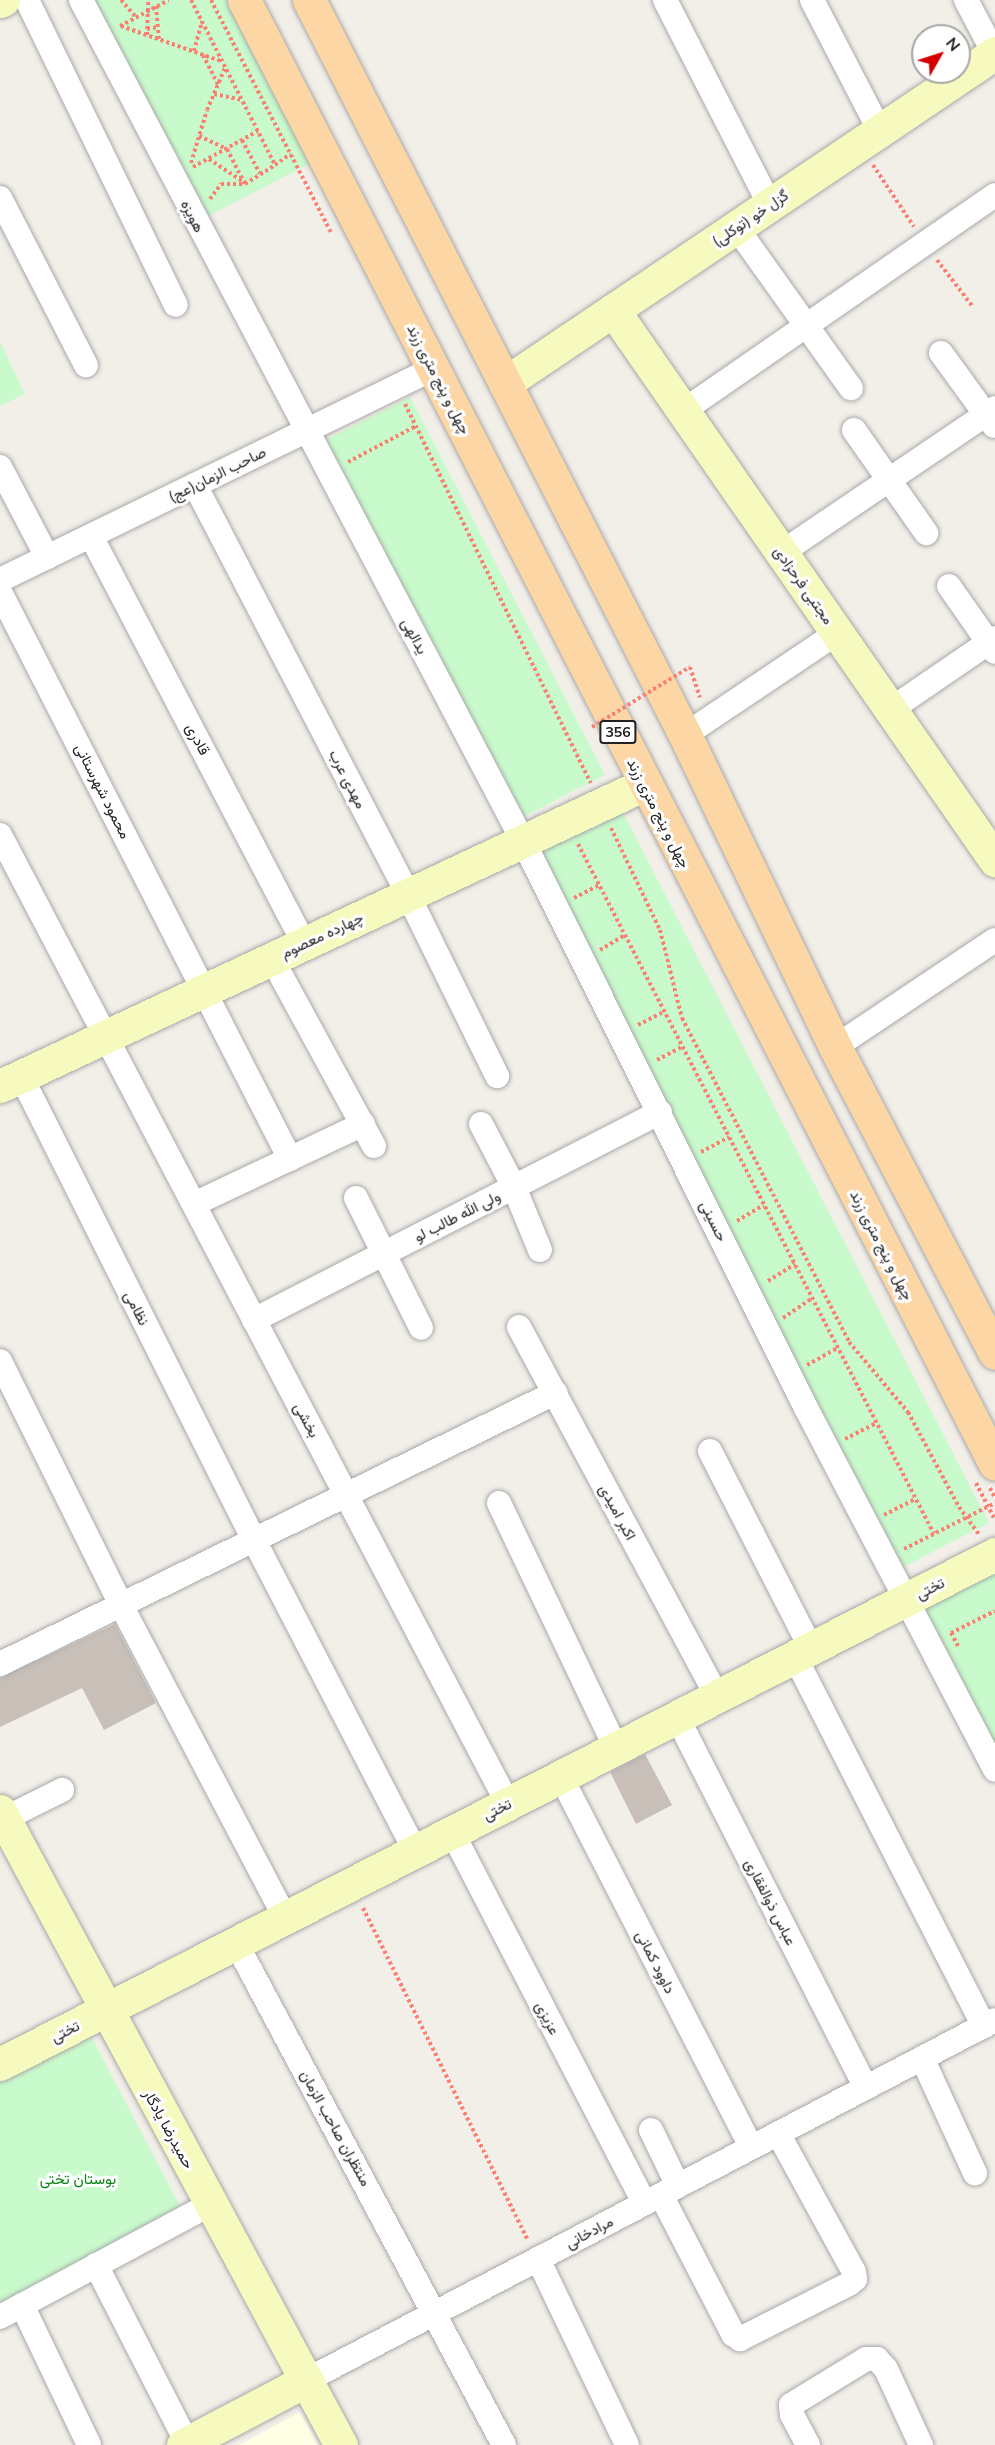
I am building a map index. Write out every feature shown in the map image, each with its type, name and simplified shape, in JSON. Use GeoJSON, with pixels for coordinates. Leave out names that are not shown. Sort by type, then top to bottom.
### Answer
{"type":"FeatureCollection","features":[{"type":"Feature","properties":{"kind":"main road","name":"چهل و پنج متری زرند"},"geometry":{"type":"LineString","coordinates":[[244,0],[995,1464]]}},
{"type":"Feature","properties":{"kind":"main road"},"geometry":{"type":"LineString","coordinates":[[309,0],[685,735],[835,1047],[995,1353]]}},
{"type":"Feature","properties":{"kind":"street"},"geometry":{"type":"LineString","coordinates":[[27,0],[176,305]]}},
{"type":"Feature","properties":{"kind":"street","name":"هویزه"},"geometry":{"type":"LineString","coordinates":[[81,0],[306,431]]}},
{"type":"Feature","properties":{"kind":"street"},"geometry":{"type":"LineString","coordinates":[[665,0],[770,205]]}},
{"type":"Feature","properties":{"kind":"street"},"geometry":{"type":"LineString","coordinates":[[812,0],[870,138]]}},
{"type":"Feature","properties":{"kind":"street"},"geometry":{"type":"LineString","coordinates":[[966,0],[995,54]]}},
{"type":"Feature","properties":{"kind":"street","name":"گزل خو (توکلی)"},"geometry":{"type":"LineString","coordinates":[[505,383],[995,54]]}},
{"type":"Feature","properties":{"kind":"street"},"geometry":{"type":"LineString","coordinates":[[683,411],[995,195]]}},
{"type":"Feature","properties":{"kind":"street"},"geometry":{"type":"LineString","coordinates":[[0,198],[86,365]]}},
{"type":"Feature","properties":{"kind":"street"},"geometry":{"type":"LineString","coordinates":[[736,227],[851,388]]}},
{"type":"Feature","properties":{"kind":"street","name":"مجتبی فرحزادی"},"geometry":{"type":"LineString","coordinates":[[613,310],[994,856]]}},
{"type":"Feature","properties":{"kind":"street"},"geometry":{"type":"LineString","coordinates":[[782,552],[888,480],[992,416],[941,353]]}},
{"type":"Feature","properties":{"kind":"street","name":"صاحب الزمان(عج)"},"geometry":{"type":"LineString","coordinates":[[0,580],[434,368]]}},
{"type":"Feature","properties":{"kind":"street"},"geometry":{"type":"LineString","coordinates":[[854,430],[926,533]]}},
{"type":"Feature","properties":{"kind":"street","name":"یدالهی"},"geometry":{"type":"LineString","coordinates":[[306,431],[523,841]]}},
{"type":"Feature","properties":{"kind":"street"},"geometry":{"type":"LineString","coordinates":[[0,467],[47,557]]}},
{"type":"Feature","properties":{"kind":"street","name":"مهدی عرب"},"geometry":{"type":"LineString","coordinates":[[195,485],[408,895],[497,1076]]}},
{"type":"Feature","properties":{"kind":"street","name":"قادری"},"geometry":{"type":"LineString","coordinates":[[91,536],[304,943]]}},
{"type":"Feature","properties":{"kind":"street"},"geometry":{"type":"LineString","coordinates":[[890,710],[993,644],[949,586]]}},
{"type":"Feature","properties":{"kind":"street","name":"محمود شهرستانی"},"geometry":{"type":"LineString","coordinates":[[0,592],[206,989],[290,1159]]}},
{"type":"Feature","properties":{"kind":"street"},"geometry":{"type":"LineString","coordinates":[[685,735],[837,633]]}},
{"type":"Feature","properties":{"kind":"street","name":"چهارده معصوم"},"geometry":{"type":"LineString","coordinates":[[10,1081],[645,784]]}},
{"type":"Feature","properties":{"kind":"street","name":"بخشی"},"geometry":{"type":"LineString","coordinates":[[0,835],[508,1803]]}},
{"type":"Feature","properties":{"kind":"street","name":"حسینی"},"geometry":{"type":"LineString","coordinates":[[523,841],[806,1408],[995,1770]]}},
{"type":"Feature","properties":{"kind":"street"},"geometry":{"type":"LineString","coordinates":[[835,1047],[995,940]]}},
{"type":"Feature","properties":{"kind":"street"},"geometry":{"type":"LineString","coordinates":[[272,959],[374,1146]]}},
{"type":"Feature","properties":{"kind":"street","name":"نظامی"},"geometry":{"type":"LineString","coordinates":[[10,1081],[416,1851]]}},
{"type":"Feature","properties":{"kind":"street","name":"ولی الله طالب لو"},"geometry":{"type":"LineString","coordinates":[[255,1320],[660,1112]]}},
{"type":"Feature","properties":{"kind":"street"},"geometry":{"type":"LineString","coordinates":[[194,1204],[363,1124]]}},
{"type":"Feature","properties":{"kind":"street"},"geometry":{"type":"LineString","coordinates":[[481,1124],[514,1187],[540,1250]]}},
{"type":"Feature","properties":{"kind":"street"},"geometry":{"type":"LineString","coordinates":[[356,1198],[421,1328]]}},
{"type":"Feature","properties":{"kind":"street","name":"اکبر امیدی"},"geometry":{"type":"LineString","coordinates":[[519,1327],[717,1697]]}},
{"type":"Feature","properties":{"kind":"street"},"geometry":{"type":"LineString","coordinates":[[0,1361],[121,1605],[285,1918]]}},
{"type":"Feature","properties":{"kind":"street"},"geometry":{"type":"LineString","coordinates":[[0,1664],[555,1393]]}},
{"type":"Feature","properties":{"kind":"street"},"geometry":{"type":"LineString","coordinates":[[710,1450],[803,1652],[990,2023]]}},
{"type":"Feature","properties":{"kind":"street"},"geometry":{"type":"LineString","coordinates":[[499,1503],[616,1748]]}},
{"type":"Feature","properties":{"kind":"street","name":"تختی"},"geometry":{"type":"LineString","coordinates":[[0,2064],[994,1555]]}},
{"type":"Feature","properties":{"kind":"street","name":"عباس ذوالفقاری"},"geometry":{"type":"LineString","coordinates":[[677,1717],[866,2088]]}},
{"type":"Feature","properties":{"kind":"street","name":"داوود کمانی"},"geometry":{"type":"LineString","coordinates":[[561,1777],[751,2148]]}},
{"type":"Feature","properties":{"kind":"street"},"geometry":{"type":"LineString","coordinates":[[2,1815],[63,1790]]}},
{"type":"Feature","properties":{"kind":"street","name":"حمیدرضا یادگار"},"geometry":{"type":"LineString","coordinates":[[2,1815],[104,2010],[341,2445]]}},
{"type":"Feature","properties":{"kind":"street","name":"عزیزی"},"geometry":{"type":"LineString","coordinates":[[452,1832],[661,2195]]}},
{"type":"Feature","properties":{"kind":"street","name":"منتظران صاحب الزمان"},"geometry":{"type":"LineString","coordinates":[[236,1943],[436,2312],[504,2445]]}},
{"type":"Feature","properties":{"kind":"street","name":"مرادخانی"},"geometry":{"type":"LineString","coordinates":[[185,2444],[990,2023]]}},
{"type":"Feature","properties":{"kind":"street"},"geometry":{"type":"LineString","coordinates":[[922,2058],[975,2173]]}},
{"type":"Feature","properties":{"kind":"street"},"geometry":{"type":"LineString","coordinates":[[651,2130],[661,2195],[734,2334],[740,2339],[855,2279],[778,2133]]}},
{"type":"Feature","properties":{"kind":"street"},"geometry":{"type":"LineString","coordinates":[[0,2317],[211,2204]]}},
{"type":"Feature","properties":{"kind":"street"},"geometry":{"type":"LineString","coordinates":[[538,2259],[627,2445]]}},
{"type":"Feature","properties":{"kind":"street"},"geometry":{"type":"LineString","coordinates":[[96,2265],[185,2444]]}},
{"type":"Feature","properties":{"kind":"street"},"geometry":{"type":"LineString","coordinates":[[22,2305],[89,2445]]}},
{"type":"Feature","properties":{"kind":"street"},"geometry":{"type":"LineString","coordinates":[[808,2445],[792,2415],[791,2405],[866,2359],[877,2359],[886,2369],[921,2445]]}},
{"type":"Feature","properties":{"kind":"path"},"geometry":{"type":"LineString","coordinates":[[121,0],[136,17]]}},
{"type":"Feature","properties":{"kind":"path"},"geometry":{"type":"LineString","coordinates":[[147,35],[148,0]]}},
{"type":"Feature","properties":{"kind":"path"},"geometry":{"type":"LineString","coordinates":[[120,26],[169,0]]}},
{"type":"Feature","properties":{"kind":"path"},"geometry":{"type":"LineString","coordinates":[[191,0],[275,165]]}},
{"type":"Feature","properties":{"kind":"path"},"geometry":{"type":"LineString","coordinates":[[156,6],[159,39]]}},
{"type":"Feature","properties":{"kind":"path"},"geometry":{"type":"LineString","coordinates":[[115,17],[124,36]]}},
{"type":"Feature","properties":{"kind":"path"},"geometry":{"type":"LineString","coordinates":[[194,51],[202,21]]}},
{"type":"Feature","properties":{"kind":"path"},"geometry":{"type":"LineString","coordinates":[[120,26],[222,61]]}},
{"type":"Feature","properties":{"kind":"path"},"geometry":{"type":"LineString","coordinates":[[147,29],[158,27]]}},
{"type":"Feature","properties":{"kind":"path"},"geometry":{"type":"LineString","coordinates":[[203,54],[218,84]]}},
{"type":"Feature","properties":{"kind":"path"},"geometry":{"type":"LineString","coordinates":[[189,169],[225,68]]}},
{"type":"Feature","properties":{"kind":"path"},"geometry":{"type":"LineString","coordinates":[[214,94],[242,100]]}},
{"type":"Feature","properties":{"kind":"path"},"geometry":{"type":"LineString","coordinates":[[189,169],[258,131]]}},
{"type":"Feature","properties":{"kind":"path"},"geometry":{"type":"LineString","coordinates":[[199,136],[227,149],[245,184]]}},
{"type":"Feature","properties":{"kind":"path"},"geometry":{"type":"LineString","coordinates":[[870,138],[925,244],[973,307]]}},
{"type":"Feature","properties":{"kind":"path"},"geometry":{"type":"LineString","coordinates":[[242,140],[260,174]]}},
{"type":"Feature","properties":{"kind":"path"},"geometry":{"type":"LineString","coordinates":[[202,196],[206,206],[221,184],[245,184],[298,149]]}},
{"type":"Feature","properties":{"kind":"path"},"geometry":{"type":"LineString","coordinates":[[184,159],[193,178]]}},
{"type":"Feature","properties":{"kind":"path"},"geometry":{"type":"LineString","coordinates":[[208,159],[245,184]]}},
{"type":"Feature","properties":{"kind":"path"},"geometry":{"type":"LineString","coordinates":[[401,396],[660,930],[682,1018],[849,1342],[908,1412],[967,1519],[994,1555]]}},
{"type":"Feature","properties":{"kind":"path"},"geometry":{"type":"LineString","coordinates":[[349,474],[344,464],[416,426]]}},
{"type":"Feature","properties":{"kind":"path"},"geometry":{"type":"LineString","coordinates":[[592,727],[690,667],[700,697]]}},
{"type":"Feature","properties":{"kind":"path"},"geometry":{"type":"LineString","coordinates":[[576,840],[934,1534]]}},
{"type":"Feature","properties":{"kind":"path"},"geometry":{"type":"LineString","coordinates":[[568,901],[600,885]]}},
{"type":"Feature","properties":{"kind":"path"},"geometry":{"type":"LineString","coordinates":[[595,953],[625,935]]}},
{"type":"Feature","properties":{"kind":"path"},"geometry":{"type":"LineString","coordinates":[[638,1036],[633,1027],[664,1012]]}},
{"type":"Feature","properties":{"kind":"path"},"geometry":{"type":"LineString","coordinates":[[652,1063],[683,1046]]}},
{"type":"Feature","properties":{"kind":"path"},"geometry":{"type":"LineString","coordinates":[[698,1153],[729,1137]]}},
{"type":"Feature","properties":{"kind":"path"},"geometry":{"type":"LineString","coordinates":[[693,1143],[703,1163]]}},
{"type":"Feature","properties":{"kind":"path"},"geometry":{"type":"LineString","coordinates":[[734,1223],[764,1205]]}},
{"type":"Feature","properties":{"kind":"path"},"geometry":{"type":"LineString","coordinates":[[729,1213],[739,1233]]}},
{"type":"Feature","properties":{"kind":"path"},"geometry":{"type":"LineString","coordinates":[[765,1283],[795,1264]]}},
{"type":"Feature","properties":{"kind":"path"},"geometry":{"type":"LineString","coordinates":[[760,1273],[769,1292]]}},
{"type":"Feature","properties":{"kind":"path"},"geometry":{"type":"LineString","coordinates":[[783,1318],[813,1298]]}},
{"type":"Feature","properties":{"kind":"path"},"geometry":{"type":"LineString","coordinates":[[778,1310],[788,1328]]}},
{"type":"Feature","properties":{"kind":"path"},"geometry":{"type":"LineString","coordinates":[[807,1365],[838,1348]]}},
{"type":"Feature","properties":{"kind":"path"},"geometry":{"type":"LineString","coordinates":[[802,1355],[812,1375]]}},
{"type":"Feature","properties":{"kind":"path"},"geometry":{"type":"LineString","coordinates":[[845,1439],[877,1423]]}},
{"type":"Feature","properties":{"kind":"path"},"geometry":{"type":"LineString","coordinates":[[840,1428],[850,1449]]}},
{"type":"Feature","properties":{"kind":"path"},"geometry":{"type":"LineString","coordinates":[[884,1515],[916,1499]]}},
{"type":"Feature","properties":{"kind":"path"},"geometry":{"type":"LineString","coordinates":[[897,1541],[902,1550],[995,1503]]}},
{"type":"Feature","properties":{"kind":"path"},"geometry":{"type":"LineString","coordinates":[[879,1505],[888,1524]]}},
{"type":"Feature","properties":{"kind":"path"},"geometry":{"type":"LineString","coordinates":[[961,1652],[951,1633],[995,1611]]}},
{"type":"Feature","properties":{"kind":"path"},"geometry":{"type":"LineString","coordinates":[[351,1884],[538,2259]]}},
{"type":"Feature","properties":{"kind":"shaded area"},"geometry":{"type":"Polygon","coordinates":[[[300,2412],[318,2445],[239,2445],[300,2412]]]}},
{"type":"Feature","properties":{"kind":"green space"},"geometry":{"type":"Polygon","coordinates":[[[95,0],[233,0],[315,161],[202,219],[95,0]]]}},
{"type":"Feature","properties":{"kind":"green space"},"geometry":{"type":"Polygon","coordinates":[[[0,342],[25,394],[0,406],[0,342]]]}},
{"type":"Feature","properties":{"kind":"green space"},"geometry":{"type":"Polygon","coordinates":[[[410,397],[605,775],[515,821],[320,443],[410,397]]]}},
{"type":"Feature","properties":{"kind":"green space"},"geometry":{"type":"Polygon","coordinates":[[[617,801],[989,1523],[899,1569],[534,843],[617,801]]]}},
{"type":"Feature","properties":{"kind":"green space"},"geometry":{"type":"Polygon","coordinates":[[[995,1566],[995,1759],[916,1606],[995,1566]]]}},
{"type":"Feature","properties":{"kind":"green space","name":"بوستان تختی"},"geometry":{"type":"Polygon","coordinates":[[[91,2036],[183,2212],[0,2307],[0,2083],[91,2036]]]}},
{"type":"Feature","properties":{"kind":"building"},"geometry":{"type":"Polygon","coordinates":[[[115,1624],[156,1703],[104,1730],[82,1688],[0,1727],[0,1678],[115,1624]]]}},
{"type":"Feature","properties":{"kind":"building"},"geometry":{"type":"Polygon","coordinates":[[[645,1754],[672,1805],[636,1824],[610,1772],[645,1754]]]}}]}
